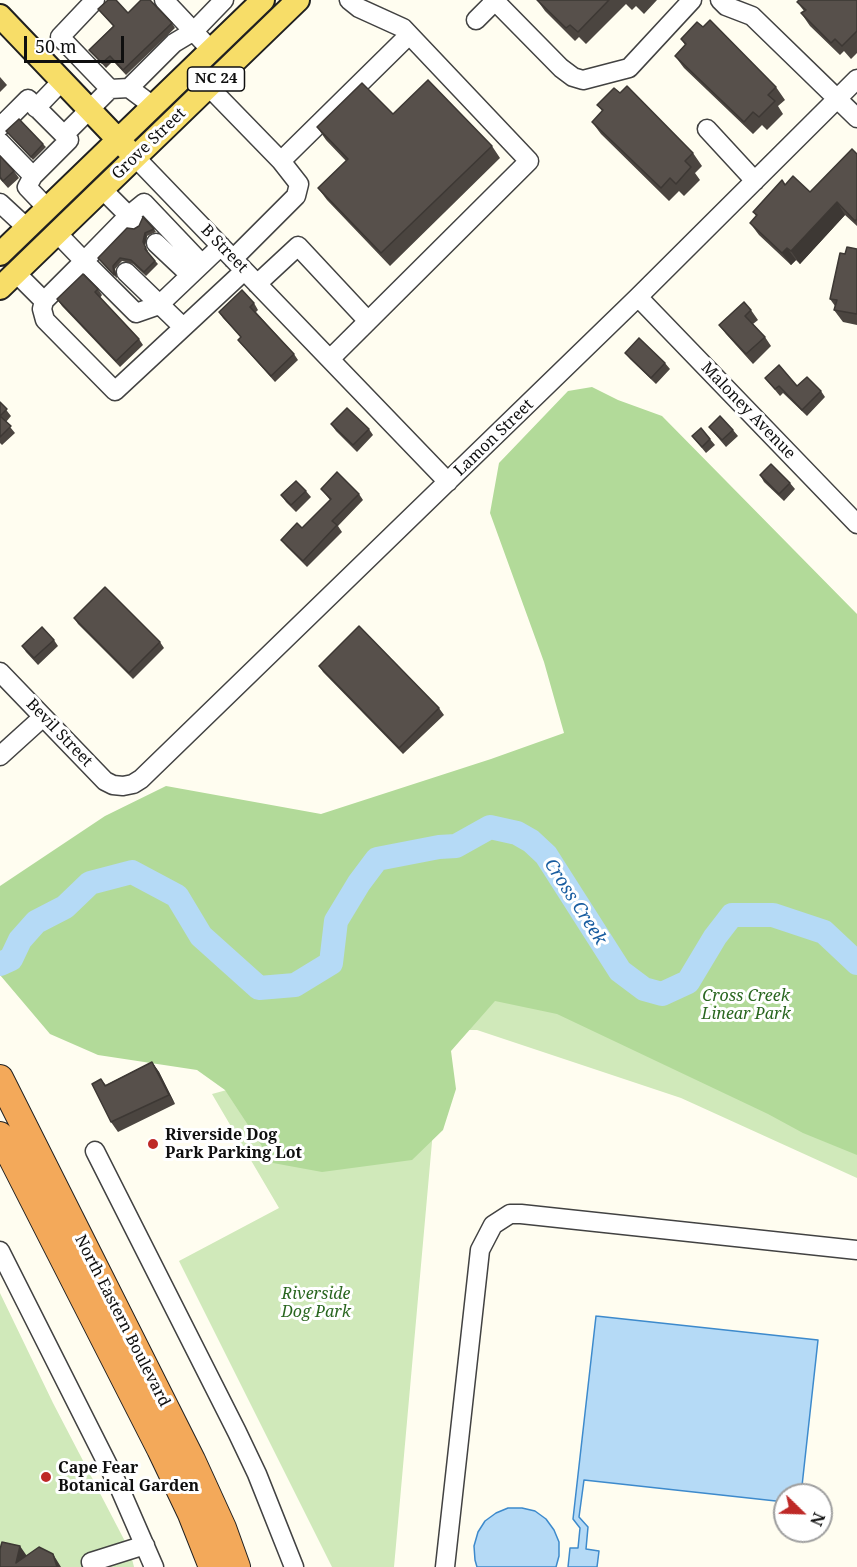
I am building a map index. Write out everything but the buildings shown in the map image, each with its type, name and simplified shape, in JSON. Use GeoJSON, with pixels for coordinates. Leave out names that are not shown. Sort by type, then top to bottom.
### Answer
{"type":"FeatureCollection","features":[{"type":"Feature","properties":{"kind":"highway","name":"North Eastern Boulevard"},"geometry":{"type":"LineString","coordinates":[[0,1078],[192,1460],[223,1528],[237,1567]]}},
{"type":"Feature","properties":{"kind":"highway","name":"North Eastern Boulevard"},"geometry":{"type":"LineString","coordinates":[[0,1135],[165,1460],[212,1567]]}},
{"type":"Feature","properties":{"kind":"main road","name":"Grove Street"},"geometry":{"type":"LineString","coordinates":[[8,281],[298,0]]}},
{"type":"Feature","properties":{"kind":"main road","name":"Grove Street"},"geometry":{"type":"LineString","coordinates":[[0,254],[212,51],[254,3]]}},
{"type":"Feature","properties":{"kind":"main road","name":"B Street"},"geometry":{"type":"LineString","coordinates":[[0,16],[135,158]]}},
{"type":"Feature","properties":{"kind":"street"},"geometry":{"type":"LineString","coordinates":[[38,56],[60,37],[95,0]]}},
{"type":"Feature","properties":{"kind":"street"},"geometry":{"type":"LineString","coordinates":[[164,0],[212,51]]}},
{"type":"Feature","properties":{"kind":"street"},"geometry":{"type":"LineString","coordinates":[[129,88],[174,43],[194,31],[224,0]]}},
{"type":"Feature","properties":{"kind":"street"},"geometry":{"type":"LineString","coordinates":[[330,359],[529,161],[403,28],[359,8],[349,0]]}},
{"type":"Feature","properties":{"kind":"street"},"geometry":{"type":"LineString","coordinates":[[476,20],[496,0],[561,68],[573,77],[583,80],[628,68],[692,0]]}},
{"type":"Feature","properties":{"kind":"street"},"geometry":{"type":"LineString","coordinates":[[720,0],[726,6],[752,16],[857,118]]}},
{"type":"Feature","properties":{"kind":"street"},"geometry":{"type":"LineString","coordinates":[[281,160],[409,35]]}},
{"type":"Feature","properties":{"kind":"street"},"geometry":{"type":"LineString","coordinates":[[60,37],[110,88],[129,88],[153,106]]}},
{"type":"Feature","properties":{"kind":"street","name":"Lamon Street"},"geometry":{"type":"LineString","coordinates":[[123,786],[141,779],[638,297],[857,79]]}},
{"type":"Feature","properties":{"kind":"street"},"geometry":{"type":"LineString","coordinates":[[36,108],[62,81]]}},
{"type":"Feature","properties":{"kind":"street"},"geometry":{"type":"LineString","coordinates":[[170,194],[144,203],[101,249],[84,261],[44,301],[42,309],[45,320],[115,391],[183,327],[233,258],[256,238],[296,196],[299,184],[281,160],[208,86]]}},
{"type":"Feature","properties":{"kind":"street"},"geometry":{"type":"LineString","coordinates":[[64,135],[110,88]]}},
{"type":"Feature","properties":{"kind":"street"},"geometry":{"type":"LineString","coordinates":[[0,127],[28,99],[69,140],[33,176],[27,186],[47,208]]}},
{"type":"Feature","properties":{"kind":"street"},"geometry":{"type":"LineString","coordinates":[[707,129],[755,181]]}},
{"type":"Feature","properties":{"kind":"street"},"geometry":{"type":"LineString","coordinates":[[0,142],[33,176]]}},
{"type":"Feature","properties":{"kind":"street","name":"B Street"},"geometry":{"type":"LineString","coordinates":[[135,158],[448,482]]}},
{"type":"Feature","properties":{"kind":"street"},"geometry":{"type":"LineString","coordinates":[[102,189],[131,219]]}},
{"type":"Feature","properties":{"kind":"street"},"geometry":{"type":"LineString","coordinates":[[0,203],[27,228]]}},
{"type":"Feature","properties":{"kind":"street"},"geometry":{"type":"LineString","coordinates":[[144,203],[196,270]]}},
{"type":"Feature","properties":{"kind":"street"},"geometry":{"type":"LineString","coordinates":[[57,233],[136,312],[159,304],[196,270],[233,258]]}},
{"type":"Feature","properties":{"kind":"street"},"geometry":{"type":"LineString","coordinates":[[156,243],[196,270]]}},
{"type":"Feature","properties":{"kind":"street"},"geometry":{"type":"LineString","coordinates":[[257,284],[298,246],[368,321]]}},
{"type":"Feature","properties":{"kind":"street"},"geometry":{"type":"LineString","coordinates":[[126,272],[183,327]]}},
{"type":"Feature","properties":{"kind":"street"},"geometry":{"type":"LineString","coordinates":[[8,281],[44,301]]}},
{"type":"Feature","properties":{"kind":"street","name":"Maloney Avenue"},"geometry":{"type":"LineString","coordinates":[[638,297],[857,524]]}},
{"type":"Feature","properties":{"kind":"street","name":"Bevil Street"},"geometry":{"type":"LineString","coordinates":[[0,672],[105,781],[123,786]]}},
{"type":"Feature","properties":{"kind":"street"},"geometry":{"type":"LineString","coordinates":[[0,756],[43,717]]}},
{"type":"Feature","properties":{"kind":"street"},"geometry":{"type":"LineString","coordinates":[[95,1151],[242,1442],[294,1567]]}},
{"type":"Feature","properties":{"kind":"street"},"geometry":{"type":"LineString","coordinates":[[446,1567],[480,1250],[493,1225],[510,1214],[521,1214],[857,1250]]}},
{"type":"Feature","properties":{"kind":"street"},"geometry":{"type":"LineString","coordinates":[[0,1251],[120,1490],[154,1567]]}},
{"type":"Feature","properties":{"kind":"street"},"geometry":{"type":"LineString","coordinates":[[90,1562],[145,1545]]}},
{"type":"Feature","properties":{"kind":"green space","name":"Cross Creek Linear Park"},"geometry":{"type":"Polygon","coordinates":[[[592,387],[618,400],[662,416],[857,614],[857,1155],[803,1133],[768,1114],[557,1014],[495,1001],[451,1051],[456,1089],[443,1130],[412,1160],[322,1172],[273,1163],[225,1090],[197,1070],[98,1055],[50,1034],[0,975],[0,886],[105,816],[166,786],[321,814],[564,733],[544,662],[490,513],[499,463],[568,391],[592,387]]]}},
{"type":"Feature","properties":{"kind":"green space"},"geometry":{"type":"Polygon","coordinates":[[[392,808],[857,900],[857,1178],[681,1098],[477,1030],[442,1030],[394,1567],[332,1567],[179,1261],[279,1208],[212,1094],[330,1062],[392,808]]]}},
{"type":"Feature","properties":{"kind":"green space","name":"Cape Fear Botanical Garden"},"geometry":{"type":"Polygon","coordinates":[[[0,1293],[53,1403],[130,1551],[134,1567],[0,1567],[0,1293]]]}},
{"type":"Feature","properties":{"kind":"water"},"geometry":{"type":"Polygon","coordinates":[[[596,1316],[818,1340],[802,1483],[773,1483],[773,1501],[584,1480],[579,1517],[588,1527],[586,1549],[599,1551],[597,1567],[568,1567],[570,1548],[578,1548],[580,1528],[573,1519],[596,1316]]]}},
{"type":"Feature","properties":{"kind":"water"},"geometry":{"type":"Polygon","coordinates":[[[508,1508],[535,1511],[546,1519],[559,1542],[556,1567],[477,1567],[474,1546],[478,1532],[485,1521],[508,1508]]]}},
{"type":"Feature","properties":{"kind":"waterway","name":"Cross Creek"},"geometry":{"type":"LineString","coordinates":[[0,964],[11,959],[20,940],[36,922],[65,907],[90,883],[132,872],[177,896],[201,936],[259,988],[295,985],[331,963],[336,921],[377,859],[456,846],[490,827],[517,833],[531,841],[546,855],[620,971],[644,989],[662,994],[688,982],[715,937],[732,915],[773,915],[824,932],[857,963]]}},
{"type":"Feature","properties":{"kind":"place","name":"Riverside Dog Park Parking Lot"},"geometry":{"type":"Point","coordinates":[153,1144]}},
{"type":"Feature","properties":{"kind":"place","name":"Cape Fear Botanical Garden"},"geometry":{"type":"Point","coordinates":[46,1477]}},
{"type":"Feature","properties":{"kind":"park label","name":"Riverside Dog Park"},"geometry":{"type":"Point","coordinates":[316,1303]}}]}
